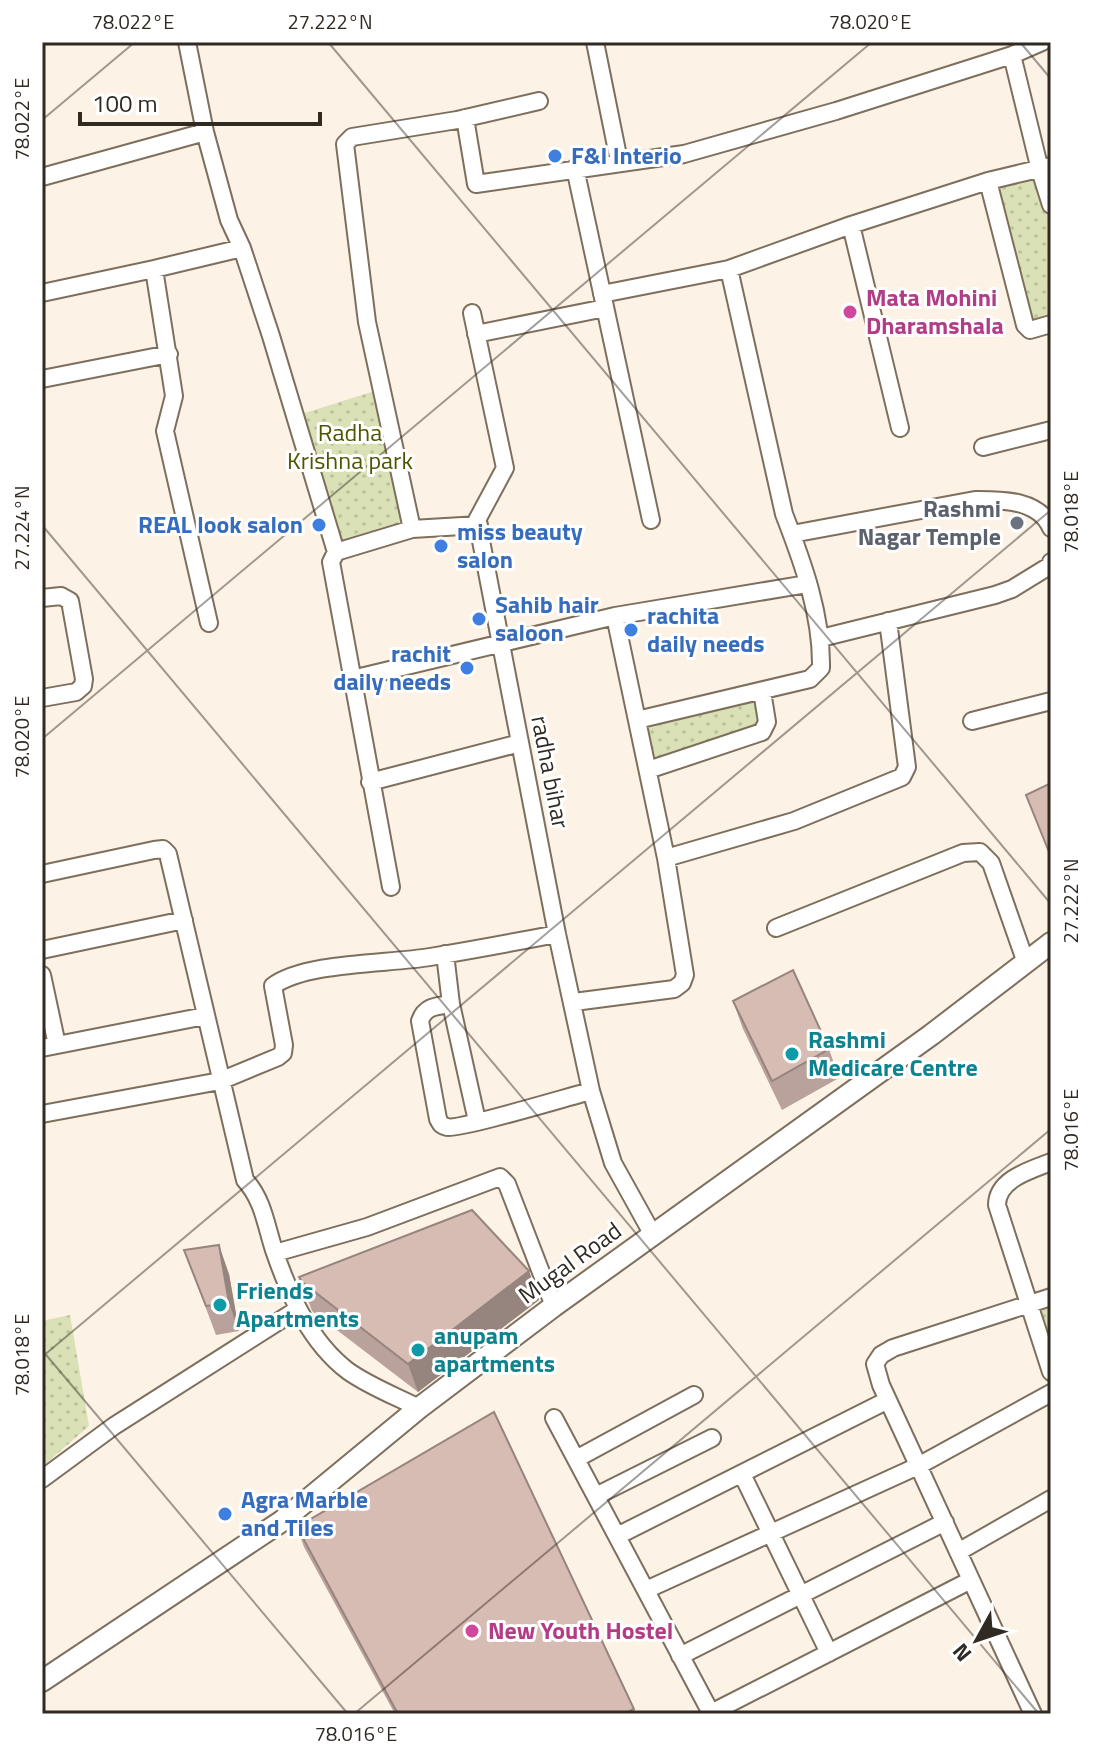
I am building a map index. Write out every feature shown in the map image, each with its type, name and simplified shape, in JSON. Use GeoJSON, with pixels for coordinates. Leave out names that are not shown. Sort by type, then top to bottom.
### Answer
{"type":"FeatureCollection","features":[{"type":"Feature","properties":{"kind":"street"},"geometry":{"type":"LineString","coordinates":[[187,42],[205,132],[229,220],[242,248],[271,336],[336,552],[331,562],[391,887]]}},
{"type":"Feature","properties":{"kind":"street"},"geometry":{"type":"LineString","coordinates":[[595,42],[619,161]]}},
{"type":"Feature","properties":{"kind":"street"},"geometry":{"type":"LineString","coordinates":[[465,118],[476,184],[684,154],[836,111],[1012,55],[1042,42]]}},
{"type":"Feature","properties":{"kind":"street"},"geometry":{"type":"LineString","coordinates":[[1012,55],[1045,168],[1051,205]]}},
{"type":"Feature","properties":{"kind":"street"},"geometry":{"type":"LineString","coordinates":[[412,529],[367,322],[345,144],[352,137],[465,118],[539,101]]}},
{"type":"Feature","properties":{"kind":"street"},"geometry":{"type":"LineString","coordinates":[[42,177],[205,132]]}},
{"type":"Feature","properties":{"kind":"street"},"geometry":{"type":"LineString","coordinates":[[575,168],[651,520]]}},
{"type":"Feature","properties":{"kind":"street"},"geometry":{"type":"LineString","coordinates":[[476,334],[729,269],[851,225],[988,181],[1045,168]]}},
{"type":"Feature","properties":{"kind":"street"},"geometry":{"type":"LineString","coordinates":[[988,181],[1025,325],[1030,330],[1051,324]]}},
{"type":"Feature","properties":{"kind":"street"},"geometry":{"type":"LineString","coordinates":[[851,225],[900,428]]}},
{"type":"Feature","properties":{"kind":"street"},"geometry":{"type":"LineString","coordinates":[[42,293],[242,248]]}},
{"type":"Feature","properties":{"kind":"street"},"geometry":{"type":"LineString","coordinates":[[154,269],[174,396],[165,431],[209,623]]}},
{"type":"Feature","properties":{"kind":"street"},"geometry":{"type":"LineString","coordinates":[[637,720],[762,691],[815,676],[821,668],[821,638],[784,514],[729,269]]}},
{"type":"Feature","properties":{"kind":"street"},"geometry":{"type":"LineString","coordinates":[[336,552],[412,529],[479,525],[480,512],[505,468],[472,313]]}},
{"type":"Feature","properties":{"kind":"street"},"geometry":{"type":"LineString","coordinates":[[42,379],[169,354]]}},
{"type":"Feature","properties":{"kind":"street"},"geometry":{"type":"LineString","coordinates":[[983,447],[1051,430]]}},
{"type":"Feature","properties":{"kind":"street"},"geometry":{"type":"LineString","coordinates":[[792,534],[975,500],[1000,500],[1029,506],[1047,520],[1051,528]]}},
{"type":"Feature","properties":{"kind":"street","name":"radha bihar"},"geometry":{"type":"LineString","coordinates":[[479,525],[557,934],[591,1091],[613,1163],[653,1235]]}},
{"type":"Feature","properties":{"kind":"street"},"geometry":{"type":"LineString","coordinates":[[821,638],[995,595],[1012,589],[1051,565],[1051,562]]}},
{"type":"Feature","properties":{"kind":"street"},"geometry":{"type":"LineString","coordinates":[[352,679],[615,616],[807,584]]}},
{"type":"Feature","properties":{"kind":"street"},"geometry":{"type":"LineString","coordinates":[[42,598],[61,596],[70,601],[84,679],[83,686],[76,692],[42,698]]}},
{"type":"Feature","properties":{"kind":"street"},"geometry":{"type":"LineString","coordinates":[[574,1002],[674,989],[682,983],[685,975],[666,858],[615,616]]}},
{"type":"Feature","properties":{"kind":"street"},"geometry":{"type":"LineString","coordinates":[[666,858],[794,821],[902,777],[907,767],[888,621]]}},
{"type":"Feature","properties":{"kind":"street"},"geometry":{"type":"LineString","coordinates":[[648,770],[762,732],[767,722],[762,691]]}},
{"type":"Feature","properties":{"kind":"street"},"geometry":{"type":"LineString","coordinates":[[972,721],[1051,701]]}},
{"type":"Feature","properties":{"kind":"street"},"geometry":{"type":"LineString","coordinates":[[370,782],[520,743]]}},
{"type":"Feature","properties":{"kind":"street"},"geometry":{"type":"LineString","coordinates":[[42,874],[163,849],[171,862],[245,1180],[260,1201],[275,1253],[298,1309],[325,1350],[349,1372],[419,1408]]}},
{"type":"Feature","properties":{"kind":"street"},"geometry":{"type":"LineString","coordinates":[[776,928],[963,853],[980,852],[991,863],[1026,963]]}},
{"type":"Feature","properties":{"kind":"street"},"geometry":{"type":"LineString","coordinates":[[42,950],[184,920]]}},
{"type":"Feature","properties":{"kind":"street"},"geometry":{"type":"LineString","coordinates":[[42,1114],[220,1081],[264,1064],[283,1053],[273,986],[283,979],[332,968],[445,954],[557,934]]}},
{"type":"Feature","properties":{"kind":"street","name":"Mugal Road"},"geometry":{"type":"LineString","coordinates":[[42,1681],[282,1521],[419,1408],[554,1306],[931,1035],[1051,943]]}},
{"type":"Feature","properties":{"kind":"street"},"geometry":{"type":"LineString","coordinates":[[445,954],[451,1004],[477,1121]]}},
{"type":"Feature","properties":{"kind":"street"},"geometry":{"type":"LineString","coordinates":[[42,975],[50,1047],[205,1016]]}},
{"type":"Feature","properties":{"kind":"street"},"geometry":{"type":"LineString","coordinates":[[451,1004],[429,1008],[420,1021],[441,1125],[449,1128],[591,1091]]}},
{"type":"Feature","properties":{"kind":"street"},"geometry":{"type":"LineString","coordinates":[[1051,1162],[1012,1180],[997,1198],[1051,1372]]}},
{"type":"Feature","properties":{"kind":"street"},"geometry":{"type":"LineString","coordinates":[[275,1253],[367,1227],[490,1178],[500,1177],[507,1184],[554,1306]]}},
{"type":"Feature","properties":{"kind":"street"},"geometry":{"type":"LineString","coordinates":[[1033,1714],[888,1400],[875,1364],[881,1355],[917,1339],[1051,1297]]}},
{"type":"Feature","properties":{"kind":"street"},"geometry":{"type":"LineString","coordinates":[[42,1479],[114,1426],[298,1309]]}},
{"type":"Feature","properties":{"kind":"street"},"geometry":{"type":"LineString","coordinates":[[646,1590],[918,1466],[1051,1393]]}},
{"type":"Feature","properties":{"kind":"street"},"geometry":{"type":"LineString","coordinates":[[576,1459],[694,1395]]}},
{"type":"Feature","properties":{"kind":"street"},"geometry":{"type":"LineString","coordinates":[[617,1536],[888,1400]]}},
{"type":"Feature","properties":{"kind":"street"},"geometry":{"type":"LineString","coordinates":[[554,1418],[710,1713],[971,1580]]}},
{"type":"Feature","properties":{"kind":"street"},"geometry":{"type":"LineString","coordinates":[[596,1496],[712,1438]]}},
{"type":"Feature","properties":{"kind":"street"},"geometry":{"type":"LineString","coordinates":[[742,1474],[829,1653]]}},
{"type":"Feature","properties":{"kind":"street"},"geometry":{"type":"LineString","coordinates":[[958,1552],[1051,1499]]}},
{"type":"Feature","properties":{"kind":"street"},"geometry":{"type":"LineString","coordinates":[[680,1656],[945,1522]]}},
{"type":"Feature","properties":{"kind":"green space"},"geometry":{"type":"Polygon","coordinates":[[[1040,170],[1051,209],[1051,324],[1030,330],[988,181],[1040,170]]]}},
{"type":"Feature","properties":{"kind":"green space","name":"Radha Krishna park"},"geometry":{"type":"Polygon","coordinates":[[[381,389],[412,529],[336,552],[295,416],[381,389]]]}},
{"type":"Feature","properties":{"kind":"green space"},"geometry":{"type":"Polygon","coordinates":[[[762,691],[767,727],[648,770],[637,720],[762,691]]]}},
{"type":"Feature","properties":{"kind":"green space"},"geometry":{"type":"Polygon","coordinates":[[[1051,1296],[1051,1372],[1028,1304],[1051,1296]]]}},
{"type":"Feature","properties":{"kind":"green space"},"geometry":{"type":"Polygon","coordinates":[[[70,1315],[89,1426],[42,1467],[42,1321],[70,1315]]]}},
{"type":"Feature","properties":{"kind":"building"},"geometry":{"type":"Polygon","coordinates":[[[1051,783],[1051,857],[1026,795],[1051,783]]]}},
{"type":"Feature","properties":{"kind":"building","name":"Rashmi Medicare Centre"},"geometry":{"type":"Polygon","coordinates":[[[793,970],[829,1049],[772,1081],[733,1001],[793,970]]]}},
{"type":"Feature","properties":{"kind":"building","name":"anupam apartments"},"geometry":{"type":"Polygon","coordinates":[[[472,1210],[529,1271],[408,1364],[299,1277],[472,1210]]]}},
{"type":"Feature","properties":{"kind":"building"},"geometry":{"type":"Polygon","coordinates":[[[219,1245],[229,1303],[206,1306],[184,1250],[219,1245]]]}},
{"type":"Feature","properties":{"kind":"building","name":"New Youth Hostel"},"geometry":{"type":"Polygon","coordinates":[[[494,1412],[634,1709],[623,1714],[398,1714],[297,1527],[494,1412]]]}},
{"type":"Feature","properties":{"kind":"place","name":"F&I Interio"},"geometry":{"type":"Point","coordinates":[555,156]}},
{"type":"Feature","properties":{"kind":"place","name":"Mata Mohini Dharamshala"},"geometry":{"type":"Point","coordinates":[850,312]}},
{"type":"Feature","properties":{"kind":"place","name":"Rashmi Nagar Temple"},"geometry":{"type":"Point","coordinates":[1017,523]}},
{"type":"Feature","properties":{"kind":"place","name":"REAL look salon"},"geometry":{"type":"Point","coordinates":[319,525]}},
{"type":"Feature","properties":{"kind":"place","name":"miss beauty salon"},"geometry":{"type":"Point","coordinates":[441,546]}},
{"type":"Feature","properties":{"kind":"place","name":"Sahib hair saloon"},"geometry":{"type":"Point","coordinates":[479,619]}},
{"type":"Feature","properties":{"kind":"place","name":"rachita daily needs"},"geometry":{"type":"Point","coordinates":[631,630]}},
{"type":"Feature","properties":{"kind":"place","name":"rachit daily needs"},"geometry":{"type":"Point","coordinates":[467,668]}},
{"type":"Feature","properties":{"kind":"place","name":"Rashmi Medicare Centre"},"geometry":{"type":"Point","coordinates":[792,1054]}},
{"type":"Feature","properties":{"kind":"place","name":"Friends Apartments"},"geometry":{"type":"Point","coordinates":[220,1305]}},
{"type":"Feature","properties":{"kind":"place","name":"anupam apartments"},"geometry":{"type":"Point","coordinates":[418,1350]}},
{"type":"Feature","properties":{"kind":"place","name":"Agra Marble and Tiles"},"geometry":{"type":"Point","coordinates":[225,1514]}},
{"type":"Feature","properties":{"kind":"place","name":"New Youth Hostel"},"geometry":{"type":"Point","coordinates":[472,1631]}}]}
